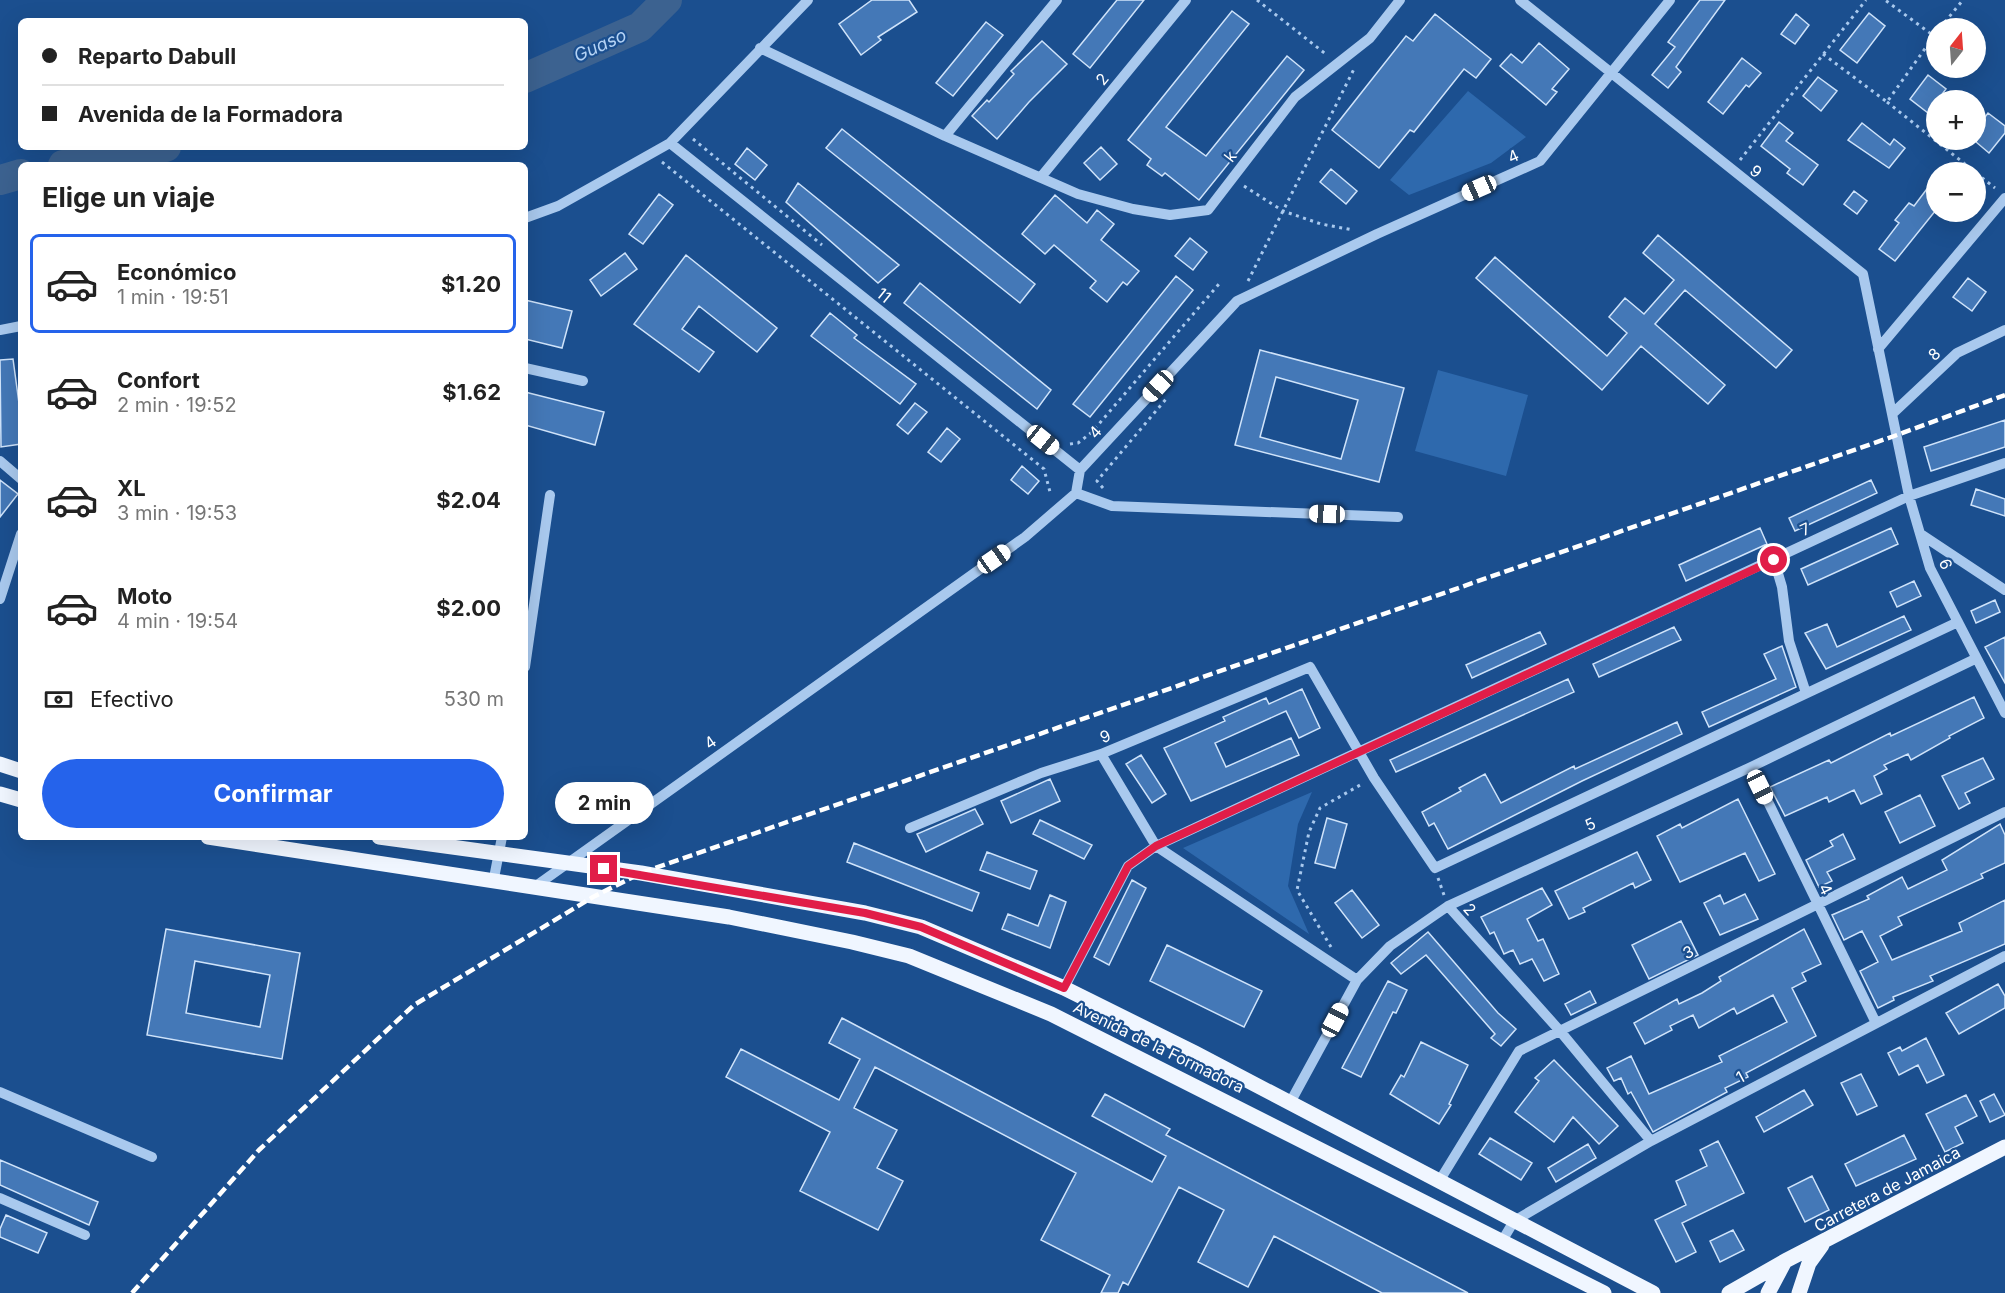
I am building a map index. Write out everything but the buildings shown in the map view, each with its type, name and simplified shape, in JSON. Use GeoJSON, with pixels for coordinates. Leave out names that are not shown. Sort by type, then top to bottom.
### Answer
{"type":"FeatureCollection","features":[{"type":"Feature","properties":{"kind":"main road"},"geometry":{"type":"LineString","coordinates":[[0,764],[18,770]]}},
{"type":"Feature","properties":{"kind":"main road"},"geometry":{"type":"LineString","coordinates":[[0,794],[18,799]]}},
{"type":"Feature","properties":{"kind":"main road","name":"Avenida de la Formadora"},"geometry":{"type":"LineString","coordinates":[[227,840],[493,883],[729,917],[909,956],[1051,1014],[1604,1293]]}},
{"type":"Feature","properties":{"kind":"main road","name":"Avenida de la Formadora"},"geometry":{"type":"LineString","coordinates":[[400,840],[641,873],[865,913],[921,927],[1064,988],[1291,1101],[1653,1293]]}},
{"type":"Feature","properties":{"kind":"main road","name":"Carretera de Jamaica"},"geometry":{"type":"LineString","coordinates":[[1729,1293],[1785,1261],[2005,1147]]}},
{"type":"Feature","properties":{"kind":"main road"},"geometry":{"type":"LineString","coordinates":[[1799,1293],[1809,1263],[1824,1242]]}},
{"type":"Feature","properties":{"kind":"main road"},"geometry":{"type":"LineString","coordinates":[[1768,1293],[1785,1261]]}},
{"type":"Feature","properties":{"kind":"street"},"geometry":{"type":"LineString","coordinates":[[528,217],[558,206],[670,143],[808,0]]}},
{"type":"Feature","properties":{"kind":"street"},"geometry":{"type":"LineString","coordinates":[[945,136],[1057,0]]}},
{"type":"Feature","properties":{"kind":"street","name":"2"},"geometry":{"type":"LineString","coordinates":[[1041,177],[1186,0]]}},
{"type":"Feature","properties":{"kind":"street","name":"k"},"geometry":{"type":"LineString","coordinates":[[760,48],[945,136],[1078,194],[1133,209],[1170,215],[1208,210],[1295,97],[1370,38],[1400,0]]}},
{"type":"Feature","properties":{"kind":"street","name":"9"},"geometry":{"type":"LineString","coordinates":[[1520,0],[1863,274],[1892,414]]}},
{"type":"Feature","properties":{"kind":"street","name":"4"},"geometry":{"type":"LineString","coordinates":[[1080,470],[1237,301],[1540,160],[1670,0]]}},
{"type":"Feature","properties":{"kind":"street","name":"11"},"geometry":{"type":"LineString","coordinates":[[670,143],[1080,470]]}},
{"type":"Feature","properties":{"kind":"street"},"geometry":{"type":"LineString","coordinates":[[1878,349],[2001,194]]}},
{"type":"Feature","properties":{"kind":"street"},"geometry":{"type":"LineString","coordinates":[[0,330],[18,327]]}},
{"type":"Feature","properties":{"kind":"street","name":"8"},"geometry":{"type":"LineString","coordinates":[[1892,414],[1957,353],[2005,330]]}},
{"type":"Feature","properties":{"kind":"street"},"geometry":{"type":"LineString","coordinates":[[528,369],[584,381]]}},
{"type":"Feature","properties":{"kind":"street","name":"6"},"geometry":{"type":"LineString","coordinates":[[1892,414],[1909,496],[1930,568],[2005,713]]}},
{"type":"Feature","properties":{"kind":"street"},"geometry":{"type":"LineString","coordinates":[[0,460],[18,476]]}},
{"type":"Feature","properties":{"kind":"street","name":"7"},"geometry":{"type":"LineString","coordinates":[[1064,988],[1128,866],[1156,846],[1909,496],[2005,463]]}},
{"type":"Feature","properties":{"kind":"street"},"geometry":{"type":"LineString","coordinates":[[1080,470],[1076,493],[1112,506],[1398,517]]}},
{"type":"Feature","properties":{"kind":"street","name":"4"},"geometry":{"type":"LineString","coordinates":[[532,888],[1025,537],[1076,493]]}},
{"type":"Feature","properties":{"kind":"street"},"geometry":{"type":"LineString","coordinates":[[528,633],[550,495]]}},
{"type":"Feature","properties":{"kind":"street"},"geometry":{"type":"LineString","coordinates":[[1922,535],[2005,590]]}},
{"type":"Feature","properties":{"kind":"street"},"geometry":{"type":"LineString","coordinates":[[0,598],[18,543]]}},
{"type":"Feature","properties":{"kind":"street"},"geometry":{"type":"LineString","coordinates":[[1774,560],[1782,587],[1789,641],[1806,693]]}},
{"type":"Feature","properties":{"kind":"street"},"geometry":{"type":"LineString","coordinates":[[1360,753],[1374,778],[1435,868],[1958,622]]}},
{"type":"Feature","properties":{"kind":"street","name":"5"},"geometry":{"type":"LineString","coordinates":[[1291,1101],[1352,976],[1390,946],[1448,906],[1751,767],[1976,659]]}},
{"type":"Feature","properties":{"kind":"street","name":"9"},"geometry":{"type":"LineString","coordinates":[[910,828],[1041,773],[1101,754],[1310,667],[1360,753]]}},
{"type":"Feature","properties":{"kind":"street"},"geometry":{"type":"LineString","coordinates":[[1101,754],[1156,846],[1352,976]]}},
{"type":"Feature","properties":{"kind":"street","name":"4"},"geometry":{"type":"LineString","coordinates":[[1751,767],[1876,1023]]}},
{"type":"Feature","properties":{"kind":"street","name":"3"},"geometry":{"type":"LineString","coordinates":[[1440,1180],[1519,1051],[2005,812]]}},
{"type":"Feature","properties":{"kind":"street"},"geometry":{"type":"LineString","coordinates":[[493,883],[501,840]]}},
{"type":"Feature","properties":{"kind":"street","name":"2"},"geometry":{"type":"LineString","coordinates":[[1448,906],[1560,1031],[1651,1141]]}},
{"type":"Feature","properties":{"kind":"street","name":"1"},"geometry":{"type":"LineString","coordinates":[[1502,1241],[1514,1221],[1651,1141],[2005,956]]}},
{"type":"Feature","properties":{"kind":"street"},"geometry":{"type":"LineString","coordinates":[[0,1092],[152,1157]]}},
{"type":"Feature","properties":{"kind":"street"},"geometry":{"type":"LineString","coordinates":[[0,1198],[85,1236]]}},
{"type":"Feature","properties":{"kind":"path"},"geometry":{"type":"LineString","coordinates":[[1257,0],[1338,63]]}},
{"type":"Feature","properties":{"kind":"path"},"geometry":{"type":"LineString","coordinates":[[1732,171],[1866,0]]}},
{"type":"Feature","properties":{"kind":"path"},"geometry":{"type":"LineString","coordinates":[[1885,0],[1926,29]]}},
{"type":"Feature","properties":{"kind":"path"},"geometry":{"type":"LineString","coordinates":[[1948,18],[1963,0]]}},
{"type":"Feature","properties":{"kind":"path"},"geometry":{"type":"LineString","coordinates":[[1237,301],[1370,38]]}},
{"type":"Feature","properties":{"kind":"path"},"geometry":{"type":"LineString","coordinates":[[1887,102],[1926,48]]}},
{"type":"Feature","properties":{"kind":"path"},"geometry":{"type":"LineString","coordinates":[[1823,54],[1961,162]]}},
{"type":"Feature","properties":{"kind":"path"},"geometry":{"type":"LineString","coordinates":[[682,130],[828,250]]}},
{"type":"Feature","properties":{"kind":"path"},"geometry":{"type":"LineString","coordinates":[[651,153],[1044,469],[1050,492]]}},
{"type":"Feature","properties":{"kind":"path"},"geometry":{"type":"LineString","coordinates":[[1232,178],[1283,211],[1321,224],[1377,234]]}},
{"type":"Feature","properties":{"kind":"path"},"geometry":{"type":"LineString","coordinates":[[1986,182],[2001,194]]}},
{"type":"Feature","properties":{"kind":"path"},"geometry":{"type":"LineString","coordinates":[[1065,444],[1078,443],[1092,432],[1219,284]]}},
{"type":"Feature","properties":{"kind":"path"},"geometry":{"type":"LineString","coordinates":[[1109,495],[1097,481],[1174,390]]}},
{"type":"Feature","properties":{"kind":"path"},"geometry":{"type":"LineString","coordinates":[[1352,976],[1297,890],[1309,832],[1320,808],[1374,778]]}},
{"type":"Feature","properties":{"kind":"path","name":"2"},"geometry":{"type":"LineString","coordinates":[[1435,868],[1448,906]]}},
{"type":"Feature","properties":{"kind":"shaded area"},"geometry":{"type":"Polygon","coordinates":[[[1468,91],[1526,137],[1491,163],[1409,195],[1390,180],[1468,91]]]}},
{"type":"Feature","properties":{"kind":"shaded area"},"geometry":{"type":"Polygon","coordinates":[[[1438,370],[1528,395],[1506,476],[1415,451],[1438,370]]]}},
{"type":"Feature","properties":{"kind":"shaded area"},"geometry":{"type":"Polygon","coordinates":[[[1312,792],[1298,824],[1288,886],[1309,934],[1183,848],[1312,792]]]}},
{"type":"Feature","properties":{"kind":"waterway","name":"Guaso"},"geometry":{"type":"LineString","coordinates":[[528,77],[640,27],[667,0]]}},
{"type":"Feature","properties":{"kind":"waterway","name":"Guaso"},"geometry":{"type":"LineString","coordinates":[[80,162],[149,150]]}},
{"type":"Feature","properties":{"kind":"waterway","name":"Guaso"},"geometry":{"type":"LineString","coordinates":[[0,180],[18,175]]}},
{"type":"Feature","properties":{"kind":"railway"},"geometry":{"type":"LineString","coordinates":[[132,1293],[259,1150],[414,1005],[593,897],[641,873],[1897,435],[2005,395]]}},
{"type":"Feature","properties":{"kind":"route"},"geometry":{"type":"LineString","coordinates":[[604,869],[641,873],[865,913],[921,927],[1064,988],[1128,866],[1156,846],[1774,560]]}}]}
